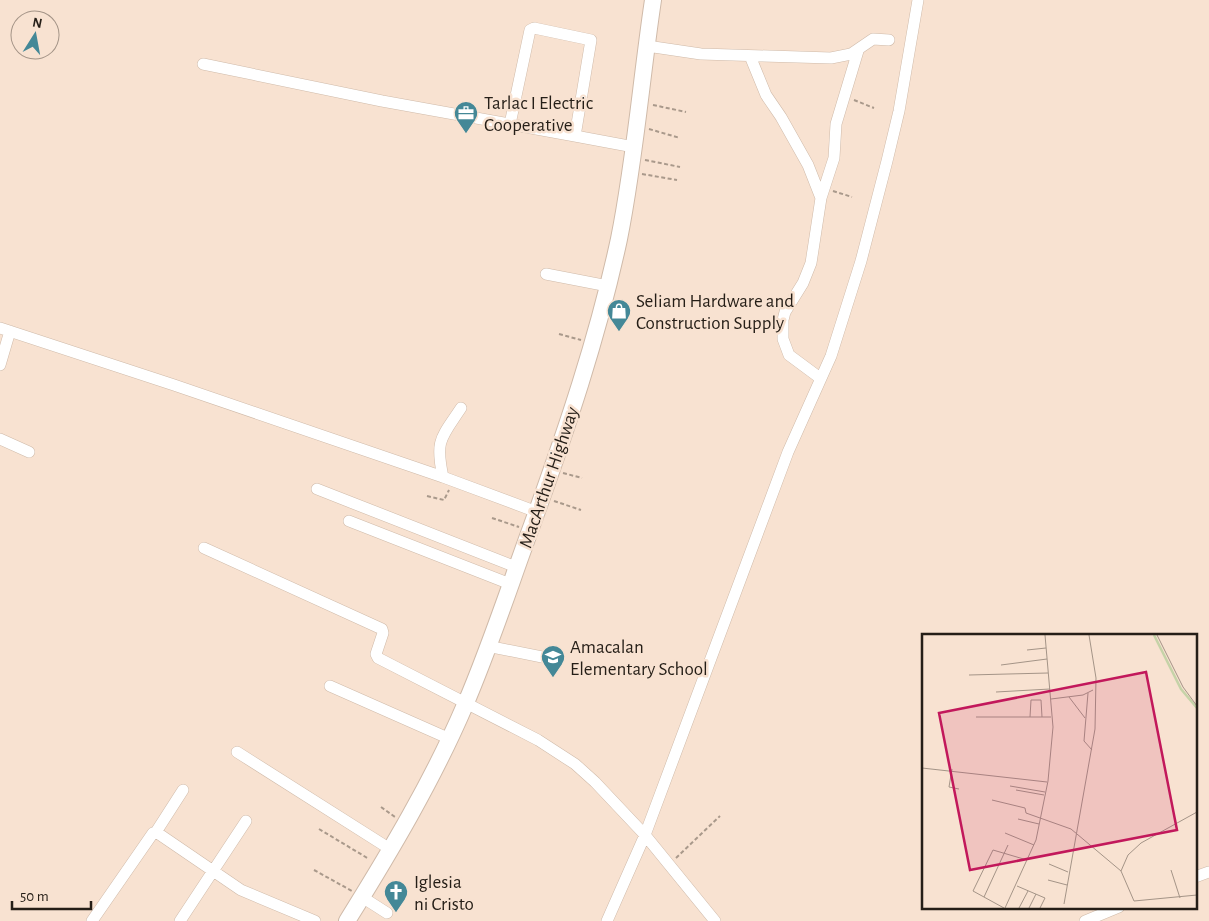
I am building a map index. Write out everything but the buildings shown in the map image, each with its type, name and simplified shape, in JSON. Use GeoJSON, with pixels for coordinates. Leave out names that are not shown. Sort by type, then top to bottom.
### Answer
{"type":"FeatureCollection","features":[{"type":"Feature","properties":{"kind":"highway","name":"MacArthur Highway"},"geometry":{"type":"LineString","coordinates":[[347,921],[405,823],[450,739],[466,703],[530,531],[593,344],[619,238],[637,126],[653,0]]}},
{"type":"Feature","properties":{"kind":"street"},"geometry":{"type":"LineString","coordinates":[[607,921],[645,836],[788,452],[831,356],[861,261],[887,161],[902,94],[918,0]]}},
{"type":"Feature","properties":{"kind":"street"},"geometry":{"type":"LineString","coordinates":[[510,124],[530,30],[534,28],[591,40],[575,136]]}},
{"type":"Feature","properties":{"kind":"street"},"geometry":{"type":"LineString","coordinates":[[647,46],[701,54],[831,58],[858,51],[873,39],[890,40]]}},
{"type":"Feature","properties":{"kind":"street"},"geometry":{"type":"LineString","coordinates":[[820,378],[789,355],[785,347],[782,331],[784,312],[803,283],[811,263],[822,193],[833,165],[836,124],[858,51]]}},
{"type":"Feature","properties":{"kind":"street"},"geometry":{"type":"LineString","coordinates":[[750,56],[766,95],[781,117],[822,193]]}},
{"type":"Feature","properties":{"kind":"street"},"geometry":{"type":"LineString","coordinates":[[203,64],[382,101],[575,136],[632,159]]}},
{"type":"Feature","properties":{"kind":"street"},"geometry":{"type":"LineString","coordinates":[[546,274],[608,286]]}},
{"type":"Feature","properties":{"kind":"street"},"geometry":{"type":"LineString","coordinates":[[0,365],[5,330],[174,385],[448,479],[539,504]]}},
{"type":"Feature","properties":{"kind":"street"},"geometry":{"type":"LineString","coordinates":[[448,479],[438,455],[439,448],[447,429],[462,408]]}},
{"type":"Feature","properties":{"kind":"street"},"geometry":{"type":"LineString","coordinates":[[0,439],[29,452]]}},
{"type":"Feature","properties":{"kind":"street"},"geometry":{"type":"LineString","coordinates":[[317,489],[516,567]]}},
{"type":"Feature","properties":{"kind":"street"},"geometry":{"type":"LineString","coordinates":[[349,521],[510,584]]}},
{"type":"Feature","properties":{"kind":"street"},"geometry":{"type":"LineString","coordinates":[[204,548],[382,629],[384,633],[376,654],[378,658],[538,740],[576,764],[596,782],[645,836],[715,921]]}},
{"type":"Feature","properties":{"kind":"street"},"geometry":{"type":"LineString","coordinates":[[487,646],[557,660]]}},
{"type":"Feature","properties":{"kind":"street"},"geometry":{"type":"LineString","coordinates":[[330,686],[450,739]]}},
{"type":"Feature","properties":{"kind":"street"},"geometry":{"type":"LineString","coordinates":[[237,752],[390,849]]}},
{"type":"Feature","properties":{"kind":"street"},"geometry":{"type":"LineString","coordinates":[[92,921],[153,833],[156,832],[183,790]]}},
{"type":"Feature","properties":{"kind":"street"},"geometry":{"type":"LineString","coordinates":[[180,921],[246,821]]}},
{"type":"Feature","properties":{"kind":"street"},"geometry":{"type":"LineString","coordinates":[[156,832],[248,894],[315,921]]}},
{"type":"Feature","properties":{"kind":"street"},"geometry":{"type":"LineString","coordinates":[[1196,876],[1209,872]]}},
{"type":"Feature","properties":{"kind":"street"},"geometry":{"type":"LineString","coordinates":[[362,897],[387,913]]}},
{"type":"Feature","properties":{"kind":"street"},"geometry":{"type":"LineString","coordinates":[[1085,921],[1117,908]]}},
{"type":"Feature","properties":{"kind":"path"},"geometry":{"type":"LineString","coordinates":[[844,97],[874,108]]}},
{"type":"Feature","properties":{"kind":"path"},"geometry":{"type":"LineString","coordinates":[[640,103],[686,112]]}},
{"type":"Feature","properties":{"kind":"path"},"geometry":{"type":"LineString","coordinates":[[637,126],[680,138]]}},
{"type":"Feature","properties":{"kind":"path"},"geometry":{"type":"LineString","coordinates":[[632,159],[680,167]]}},
{"type":"Feature","properties":{"kind":"path"},"geometry":{"type":"LineString","coordinates":[[632,159],[677,180]]}},
{"type":"Feature","properties":{"kind":"path"},"geometry":{"type":"LineString","coordinates":[[822,193],[852,197]]}},
{"type":"Feature","properties":{"kind":"path"},"geometry":{"type":"LineString","coordinates":[[559,334],[593,344]]}},
{"type":"Feature","properties":{"kind":"path"},"geometry":{"type":"LineString","coordinates":[[551,469],[582,478]]}},
{"type":"Feature","properties":{"kind":"path"},"geometry":{"type":"LineString","coordinates":[[426,496],[445,499],[448,479]]}},
{"type":"Feature","properties":{"kind":"path"},"geometry":{"type":"LineString","coordinates":[[539,504],[581,510]]}},
{"type":"Feature","properties":{"kind":"path"},"geometry":{"type":"LineString","coordinates":[[492,518],[530,531]]}},
{"type":"Feature","properties":{"kind":"path"},"geometry":{"type":"LineString","coordinates":[[381,807],[405,823]]}},
{"type":"Feature","properties":{"kind":"path"},"geometry":{"type":"LineString","coordinates":[[669,864],[720,816]]}},
{"type":"Feature","properties":{"kind":"path"},"geometry":{"type":"LineString","coordinates":[[319,830],[380,866]]}},
{"type":"Feature","properties":{"kind":"path"},"geometry":{"type":"LineString","coordinates":[[314,870],[362,897]]}},
{"type":"Feature","properties":{"kind":"place","name":"Tarlac I Electric Cooperative"},"geometry":{"type":"Point","coordinates":[466,134]}},
{"type":"Feature","properties":{"kind":"place","name":"Seliam Hardware and Construction Supply"},"geometry":{"type":"Point","coordinates":[619,332]}},
{"type":"Feature","properties":{"kind":"place","name":"Amacalan Elementary School"},"geometry":{"type":"Point","coordinates":[553,678]}},
{"type":"Feature","properties":{"kind":"place","name":"Iglesia ni Cristo"},"geometry":{"type":"Point","coordinates":[396,913]}}]}
